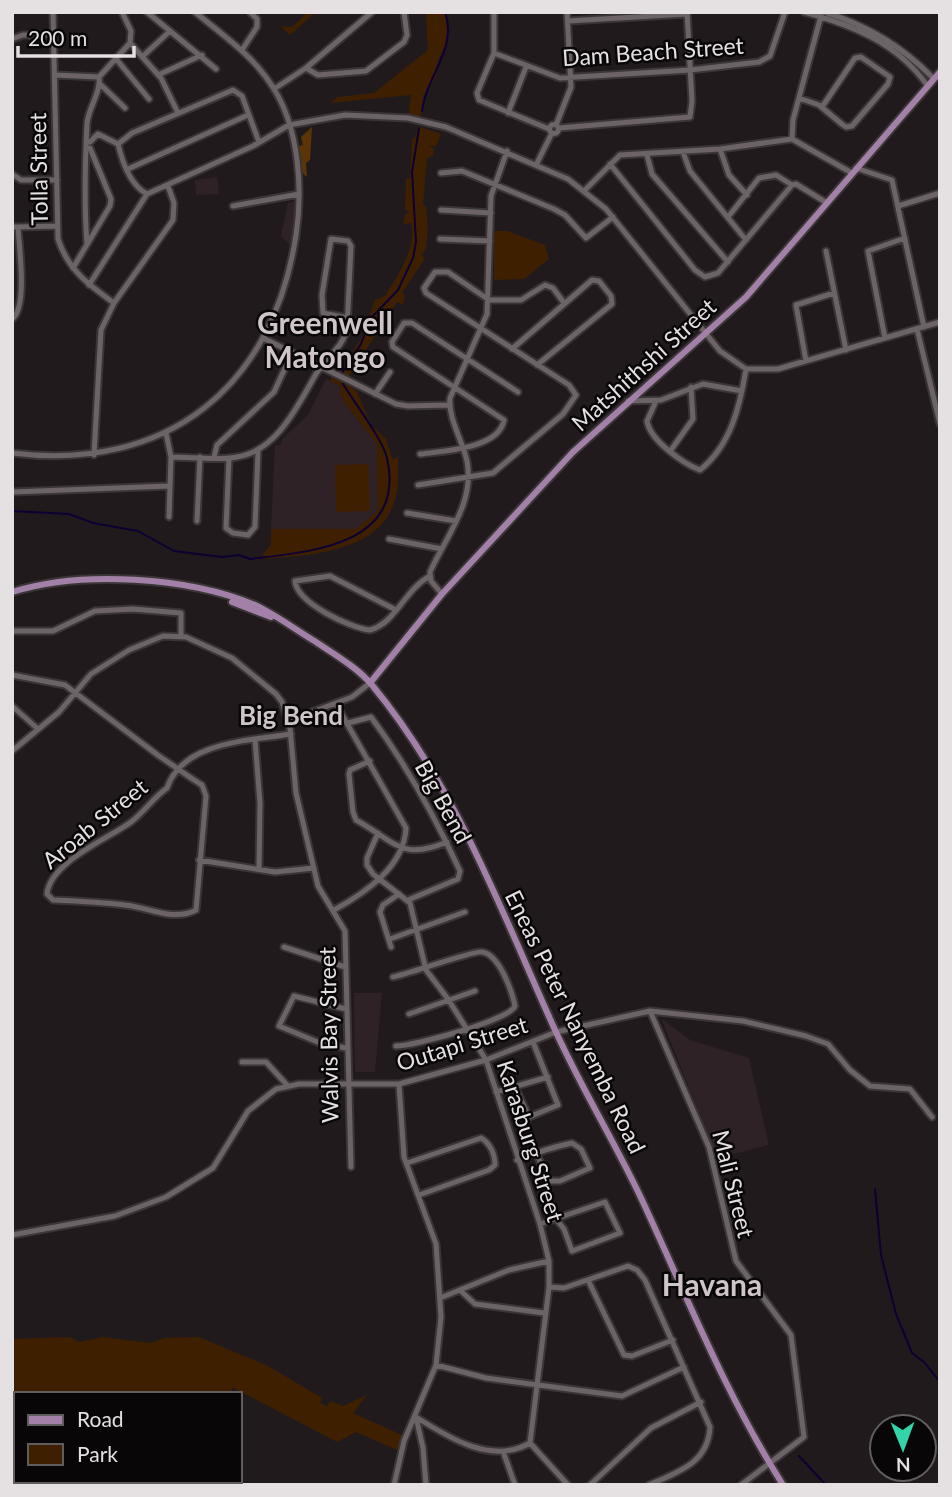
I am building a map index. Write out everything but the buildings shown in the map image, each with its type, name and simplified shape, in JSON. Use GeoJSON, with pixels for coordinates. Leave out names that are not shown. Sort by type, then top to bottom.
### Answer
{"type":"FeatureCollection","features":[{"type":"Feature","properties":{"kind":"main road","name":"Matshithshi Street"},"geometry":{"type":"LineString","coordinates":[[370,683],[442,594],[573,452],[755,288],[940,72]]}},
{"type":"Feature","properties":{"kind":"main road","name":"Eneas Peter Nanyemba Road"},"geometry":{"type":"LineString","coordinates":[[12,592],[59,583],[106,580],[159,583],[218,595],[256,606],[329,650],[370,683],[404,725],[452,801],[556,1032],[641,1197],[739,1412],[783,1485]]}},
{"type":"Feature","properties":{"kind":"street","name":"Tolla Street"},"geometry":{"type":"LineString","coordinates":[[53,12],[57,226],[61,247],[73,268],[89,285],[114,303]]}},
{"type":"Feature","properties":{"kind":"street"},"geometry":{"type":"LineString","coordinates":[[87,244],[85,209],[89,112],[100,80],[130,43],[131,31],[122,12]]}},
{"type":"Feature","properties":{"kind":"street"},"geometry":{"type":"LineString","coordinates":[[147,12],[216,69]]}},
{"type":"Feature","properties":{"kind":"street"},"geometry":{"type":"LineString","coordinates":[[12,453],[94,454],[166,433],[220,394],[264,339],[287,282],[297,229],[299,194],[289,125],[274,89],[242,51],[195,12]]}},
{"type":"Feature","properties":{"kind":"street"},"geometry":{"type":"LineString","coordinates":[[242,51],[257,27],[257,19],[250,12]]}},
{"type":"Feature","properties":{"kind":"street"},"geometry":{"type":"LineString","coordinates":[[274,89],[306,68],[372,12]]}},
{"type":"Feature","properties":{"kind":"street"},"geometry":{"type":"LineString","coordinates":[[306,68],[318,75],[366,71],[404,42],[407,35],[404,12]]}},
{"type":"Feature","properties":{"kind":"street"},"geometry":{"type":"LineString","coordinates":[[494,12],[494,53],[477,97],[481,102],[558,132],[571,92],[567,12]]}},
{"type":"Feature","properties":{"kind":"street","name":"Dam Beach Street"},"geometry":{"type":"LineString","coordinates":[[494,53],[548,75],[571,78],[690,70],[764,61],[770,55],[785,12]]}},
{"type":"Feature","properties":{"kind":"street"},"geometry":{"type":"LineString","coordinates":[[804,12],[822,14],[868,27],[915,59],[933,78]]}},
{"type":"Feature","properties":{"kind":"street"},"geometry":{"type":"LineString","coordinates":[[558,126],[686,119],[692,112],[687,13],[568,21]]}},
{"type":"Feature","properties":{"kind":"street"},"geometry":{"type":"LineString","coordinates":[[822,14],[867,34],[903,58],[927,85]]}},
{"type":"Feature","properties":{"kind":"street"},"geometry":{"type":"LineString","coordinates":[[792,139],[799,98],[822,14]]}},
{"type":"Feature","properties":{"kind":"street"},"geometry":{"type":"LineString","coordinates":[[143,56],[170,31]]}},
{"type":"Feature","properties":{"kind":"street"},"geometry":{"type":"LineString","coordinates":[[12,39],[23,35],[54,35]]}},
{"type":"Feature","properties":{"kind":"street"},"geometry":{"type":"LineString","coordinates":[[130,43],[158,75],[178,113]]}},
{"type":"Feature","properties":{"kind":"street"},"geometry":{"type":"LineString","coordinates":[[158,75],[202,55]]}},
{"type":"Feature","properties":{"kind":"street"},"geometry":{"type":"LineString","coordinates":[[799,98],[822,107],[846,127],[852,126],[888,84],[890,76],[862,57],[855,58],[822,107]]}},
{"type":"Feature","properties":{"kind":"street"},"geometry":{"type":"LineString","coordinates":[[117,60],[149,99]]}},
{"type":"Feature","properties":{"kind":"street"},"geometry":{"type":"LineString","coordinates":[[508,113],[526,67]]}},
{"type":"Feature","properties":{"kind":"street"},"geometry":{"type":"LineString","coordinates":[[55,75],[100,80],[125,108]]}},
{"type":"Feature","properties":{"kind":"street"},"geometry":{"type":"LineString","coordinates":[[118,144],[132,133],[233,90],[242,96],[260,142]]}},
{"type":"Feature","properties":{"kind":"street"},"geometry":{"type":"LineString","coordinates":[[128,169],[248,115]]}},
{"type":"Feature","properties":{"kind":"street"},"geometry":{"type":"LineString","coordinates":[[89,285],[147,194],[260,142],[289,125],[345,115],[408,118],[446,127],[537,163],[585,190],[613,217],[727,358],[746,369],[766,371],[940,322]]}},
{"type":"Feature","properties":{"kind":"street"},"geometry":{"type":"LineString","coordinates":[[537,163],[551,131]]}},
{"type":"Feature","properties":{"kind":"street"},"geometry":{"type":"LineString","coordinates":[[73,268],[110,206],[111,199],[88,145],[91,138],[98,134],[118,144],[135,187],[147,194]]}},
{"type":"Feature","properties":{"kind":"street"},"geometry":{"type":"LineString","coordinates":[[585,190],[620,155],[720,149],[792,139],[854,171],[871,176],[889,176],[905,238],[940,424]]}},
{"type":"Feature","properties":{"kind":"street"},"geometry":{"type":"LineString","coordinates":[[720,149],[729,175],[747,195]]}},
{"type":"Feature","properties":{"kind":"street"},"geometry":{"type":"LineString","coordinates":[[396,610],[330,576],[295,581],[298,592],[307,601],[365,630],[378,628],[396,610],[411,590],[430,576],[468,495],[469,477],[463,448],[449,405],[453,387],[481,329],[489,299],[494,184],[507,151]]}},
{"type":"Feature","properties":{"kind":"street"},"geometry":{"type":"LineString","coordinates":[[683,152],[690,171],[746,240]]}},
{"type":"Feature","properties":{"kind":"street"},"geometry":{"type":"LineString","coordinates":[[647,155],[652,174],[728,262]]}},
{"type":"Feature","properties":{"kind":"street"},"geometry":{"type":"LineString","coordinates":[[610,164],[695,270],[705,277],[713,277],[728,262],[792,185]]}},
{"type":"Feature","properties":{"kind":"street"},"geometry":{"type":"LineString","coordinates":[[441,173],[463,171],[565,215],[586,238],[613,217]]}},
{"type":"Feature","properties":{"kind":"street"},"geometry":{"type":"LineString","coordinates":[[12,174],[21,180],[57,180]]}},
{"type":"Feature","properties":{"kind":"street"},"geometry":{"type":"LineString","coordinates":[[728,217],[756,181],[764,176],[776,175],[827,203]]}},
{"type":"Feature","properties":{"kind":"street"},"geometry":{"type":"LineString","coordinates":[[94,454],[99,338],[114,303],[173,220],[174,203],[168,186]]}},
{"type":"Feature","properties":{"kind":"street"},"geometry":{"type":"LineString","coordinates":[[898,205],[940,193]]}},
{"type":"Feature","properties":{"kind":"street"},"geometry":{"type":"LineString","coordinates":[[233,206],[299,194]]}},
{"type":"Feature","properties":{"kind":"street"},"geometry":{"type":"LineString","coordinates":[[440,210],[491,213]]}},
{"type":"Feature","properties":{"kind":"street"},"geometry":{"type":"LineString","coordinates":[[12,319],[18,314],[21,301],[15,227],[57,226]]}},
{"type":"Feature","properties":{"kind":"street"},"geometry":{"type":"LineString","coordinates":[[885,338],[868,251],[905,238]]}},
{"type":"Feature","properties":{"kind":"street"},"geometry":{"type":"LineString","coordinates":[[171,457],[229,458],[258,451],[292,416],[320,367],[345,338],[348,318],[351,246],[348,242],[331,239],[325,272],[323,313],[348,318]]}},
{"type":"Feature","properties":{"kind":"street"},"geometry":{"type":"LineString","coordinates":[[440,239],[490,241]]}},
{"type":"Feature","properties":{"kind":"street"},"geometry":{"type":"LineString","coordinates":[[825,251],[846,350]]}},
{"type":"Feature","properties":{"kind":"street"},"geometry":{"type":"LineString","coordinates":[[418,485],[498,470],[563,414],[575,399],[575,390],[569,385],[426,293],[424,288],[435,272],[442,270],[489,299],[521,300],[545,285],[553,288],[564,303]]}},
{"type":"Feature","properties":{"kind":"street"},"geometry":{"type":"LineString","coordinates":[[512,349],[564,303],[595,280],[612,299],[608,308],[537,365]]}},
{"type":"Feature","properties":{"kind":"street"},"geometry":{"type":"LineString","coordinates":[[806,361],[796,305],[834,293]]}},
{"type":"Feature","properties":{"kind":"street"},"geometry":{"type":"LineString","coordinates":[[420,454],[480,444],[501,428],[504,420],[393,347],[392,342],[401,324],[409,322],[518,392]]}},
{"type":"Feature","properties":{"kind":"street"},"geometry":{"type":"LineString","coordinates":[[264,339],[375,394],[408,407],[449,405]]}},
{"type":"Feature","properties":{"kind":"street"},"geometry":{"type":"LineString","coordinates":[[214,457],[217,444],[274,392],[292,354]]}},
{"type":"Feature","properties":{"kind":"street"},"geometry":{"type":"LineString","coordinates":[[656,401],[646,421],[648,427],[671,450],[697,469],[705,466],[734,423],[746,369]]}},
{"type":"Feature","properties":{"kind":"street"},"geometry":{"type":"LineString","coordinates":[[375,394],[390,372]]}},
{"type":"Feature","properties":{"kind":"street"},"geometry":{"type":"LineString","coordinates":[[628,401],[656,401],[691,387],[716,384],[742,391]]}},
{"type":"Feature","properties":{"kind":"street"},"geometry":{"type":"LineString","coordinates":[[671,450],[693,419],[691,387]]}},
{"type":"Feature","properties":{"kind":"street"},"geometry":{"type":"LineString","coordinates":[[166,433],[171,457],[169,517]]}},
{"type":"Feature","properties":{"kind":"street"},"geometry":{"type":"LineString","coordinates":[[229,458],[226,528],[233,533],[248,535],[255,527],[258,451]]}},
{"type":"Feature","properties":{"kind":"street"},"geometry":{"type":"LineString","coordinates":[[197,521],[200,457]]}},
{"type":"Feature","properties":{"kind":"street"},"geometry":{"type":"LineString","coordinates":[[12,492],[169,486]]}},
{"type":"Feature","properties":{"kind":"street"},"geometry":{"type":"LineString","coordinates":[[407,513],[456,521]]}},
{"type":"Feature","properties":{"kind":"street"},"geometry":{"type":"LineString","coordinates":[[388,539],[442,549]]}},
{"type":"Feature","properties":{"kind":"street"},"geometry":{"type":"LineString","coordinates":[[430,576],[442,594]]}},
{"type":"Feature","properties":{"kind":"street"},"geometry":{"type":"LineString","coordinates":[[12,631],[53,631],[96,611],[133,609],[181,613],[181,636],[163,636],[129,650],[92,674],[77,693],[12,751]]}},
{"type":"Feature","properties":{"kind":"street","name":"Walvis Bay Street"},"geometry":{"type":"LineString","coordinates":[[181,636],[210,646],[246,666],[276,694],[288,721],[296,793],[320,892],[345,931],[346,1084],[351,1167]]}},
{"type":"Feature","properties":{"kind":"street"},"geometry":{"type":"LineString","coordinates":[[12,675],[51,681],[77,693],[178,769],[199,753],[291,734]]}},
{"type":"Feature","properties":{"kind":"street"},"geometry":{"type":"LineString","coordinates":[[288,721],[336,704],[360,692],[370,683]]}},
{"type":"Feature","properties":{"kind":"street"},"geometry":{"type":"LineString","coordinates":[[334,910],[380,879],[401,847],[406,828],[336,704]]}},
{"type":"Feature","properties":{"kind":"street"},"geometry":{"type":"LineString","coordinates":[[12,706],[38,729]]}},
{"type":"Feature","properties":{"kind":"street","name":"Big Bend"},"geometry":{"type":"LineString","coordinates":[[348,723],[370,717],[387,738],[447,842],[460,871],[460,878],[408,900]]}},
{"type":"Feature","properties":{"kind":"street"},"geometry":{"type":"LineString","coordinates":[[255,740],[260,803],[259,869]]}},
{"type":"Feature","properties":{"kind":"street"},"geometry":{"type":"LineString","coordinates":[[370,761],[351,770],[348,780],[355,818],[410,851],[424,851],[447,842]]}},
{"type":"Feature","properties":{"kind":"street","name":"Aroab Street"},"geometry":{"type":"LineString","coordinates":[[178,769],[202,785],[206,796],[199,860],[198,905],[192,912],[156,913],[130,905],[53,900],[47,894],[54,877],[87,848],[132,821],[167,788],[178,769]]}},
{"type":"Feature","properties":{"kind":"street"},"geometry":{"type":"LineString","coordinates":[[378,833],[366,861],[369,869],[408,900]]}},
{"type":"Feature","properties":{"kind":"street"},"geometry":{"type":"LineString","coordinates":[[199,860],[275,872],[314,869]]}},
{"type":"Feature","properties":{"kind":"street"},"geometry":{"type":"LineString","coordinates":[[391,947],[380,912],[399,894]]}},
{"type":"Feature","properties":{"kind":"street","name":"Karasburg Street"},"geometry":{"type":"LineString","coordinates":[[408,900],[426,970],[448,999],[485,1060],[540,1224],[549,1261],[549,1287],[530,1443]]}},
{"type":"Feature","properties":{"kind":"street"},"geometry":{"type":"LineString","coordinates":[[390,939],[417,927],[465,912]]}},
{"type":"Feature","properties":{"kind":"street"},"geometry":{"type":"LineString","coordinates":[[284,947],[345,967]]}},
{"type":"Feature","properties":{"kind":"street"},"geometry":{"type":"LineString","coordinates":[[393,977],[426,970],[475,952],[493,957],[515,1006],[505,1017],[466,1027],[426,1042],[396,1046]]}},
{"type":"Feature","properties":{"kind":"street"},"geometry":{"type":"LineString","coordinates":[[409,1014],[475,990]]}},
{"type":"Feature","properties":{"kind":"street"},"geometry":{"type":"LineString","coordinates":[[346,1009],[294,996],[279,1026],[325,1045],[346,1048]]}},
{"type":"Feature","properties":{"kind":"street","name":"Outapi Street"},"geometry":{"type":"LineString","coordinates":[[12,1235],[115,1216],[166,1197],[213,1168],[248,1111],[263,1097],[287,1085],[399,1084],[485,1060],[556,1032],[650,1011],[752,1022],[828,1044],[849,1070],[870,1087],[910,1089],[932,1117]]}},
{"type":"Feature","properties":{"kind":"street","name":"Mali Street"},"geometry":{"type":"LineString","coordinates":[[650,1011],[709,1147],[736,1261],[782,1319],[793,1343],[804,1437],[770,1464]]}},
{"type":"Feature","properties":{"kind":"street"},"geometry":{"type":"LineString","coordinates":[[515,1087],[524,1113],[536,1116],[558,1105],[533,1042]]}},
{"type":"Feature","properties":{"kind":"street"},"geometry":{"type":"LineString","coordinates":[[242,1062],[266,1062],[287,1085]]}},
{"type":"Feature","properties":{"kind":"street"},"geometry":{"type":"LineString","coordinates":[[496,1092],[548,1077]]}},
{"type":"Feature","properties":{"kind":"street"},"geometry":{"type":"LineString","coordinates":[[394,1485],[404,1441],[436,1365],[440,1298],[436,1244],[407,1163],[399,1084]]}},
{"type":"Feature","properties":{"kind":"street"},"geometry":{"type":"LineString","coordinates":[[407,1163],[481,1138],[493,1153],[495,1165],[489,1170],[419,1195]]}},
{"type":"Feature","properties":{"kind":"street"},"geometry":{"type":"LineString","coordinates":[[517,1160],[536,1153],[572,1143],[585,1155],[590,1168],[560,1181],[549,1181],[536,1153]]}},
{"type":"Feature","properties":{"kind":"street"},"geometry":{"type":"LineString","coordinates":[[540,1224],[605,1202],[620,1233],[572,1251],[564,1229],[556,1219]]}},
{"type":"Feature","properties":{"kind":"street"},"geometry":{"type":"LineString","coordinates":[[440,1298],[462,1292],[509,1270],[549,1261]]}},
{"type":"Feature","properties":{"kind":"street"},"geometry":{"type":"LineString","coordinates":[[549,1287],[564,1288],[621,1267],[637,1270],[673,1340],[701,1402],[709,1427],[701,1454],[690,1466],[649,1485]]}},
{"type":"Feature","properties":{"kind":"street"},"geometry":{"type":"LineString","coordinates":[[587,1280],[624,1355],[632,1356],[673,1340]]}},
{"type":"Feature","properties":{"kind":"street"},"geometry":{"type":"LineString","coordinates":[[462,1292],[475,1304],[544,1313]]}},
{"type":"Feature","properties":{"kind":"street"},"geometry":{"type":"LineString","coordinates":[[436,1365],[486,1378],[622,1396],[684,1367]]}},
{"type":"Feature","properties":{"kind":"street"},"geometry":{"type":"LineString","coordinates":[[590,1485],[651,1428],[701,1402]]}},
{"type":"Feature","properties":{"kind":"street"},"geometry":{"type":"LineString","coordinates":[[416,1417],[470,1445],[504,1454],[530,1443],[568,1485]]}},
{"type":"Feature","properties":{"kind":"street"},"geometry":{"type":"LineString","coordinates":[[416,1417],[423,1448],[426,1485]]}},
{"type":"Feature","properties":{"kind":"street"},"geometry":{"type":"LineString","coordinates":[[504,1454],[515,1485]]}},
{"type":"Feature","properties":{"kind":"street"},"geometry":{"type":"LineString","coordinates":[[741,1485],[770,1464]]}},
{"type":"Feature","properties":{"kind":"shaded area"},"geometry":{"type":"Polygon","coordinates":[[[312,127],[310,160],[306,163],[307,177],[301,172],[298,146],[303,145],[301,137],[312,127]]]}},
{"type":"Feature","properties":{"kind":"shaded area"},"geometry":{"type":"Polygon","coordinates":[[[217,177],[219,194],[196,195],[195,180],[217,177]]]}},
{"type":"Feature","properties":{"kind":"shaded area"},"geometry":{"type":"Polygon","coordinates":[[[299,200],[294,249],[281,236],[288,203],[299,200]]]}},
{"type":"Feature","properties":{"kind":"shaded area"},"geometry":{"type":"Polygon","coordinates":[[[326,379],[339,385],[343,401],[377,444],[378,510],[357,529],[271,529],[275,445],[281,445],[282,439],[308,415],[326,379]]]}},
{"type":"Feature","properties":{"kind":"shaded area"},"geometry":{"type":"Polygon","coordinates":[[[354,993],[382,993],[375,1072],[355,1072],[354,993]]]}},
{"type":"Feature","properties":{"kind":"shaded area"},"geometry":{"type":"Polygon","coordinates":[[[661,1018],[690,1040],[749,1058],[769,1145],[717,1158],[661,1018]]]}},
{"type":"Feature","properties":{"kind":"green space"},"geometry":{"type":"Polygon","coordinates":[[[308,12],[316,12],[290,35],[280,26],[292,27],[308,12]]]}},
{"type":"Feature","properties":{"kind":"green space"},"geometry":{"type":"Polygon","coordinates":[[[426,12],[445,12],[449,37],[438,61],[436,76],[424,95],[420,121],[408,118],[411,95],[330,103],[337,97],[374,93],[428,50],[426,12]]]}},
{"type":"Feature","properties":{"kind":"green space"},"geometry":{"type":"Polygon","coordinates":[[[418,126],[441,134],[436,146],[428,146],[433,148],[434,155],[427,158],[423,205],[426,206],[428,228],[426,248],[421,256],[425,258],[402,293],[405,295],[403,305],[397,302],[349,376],[340,372],[362,337],[375,300],[385,296],[404,263],[411,243],[411,223],[403,224],[405,214],[410,213],[405,209],[406,179],[410,178],[412,139],[415,138],[418,126]]]}},
{"type":"Feature","properties":{"kind":"green space"},"geometry":{"type":"Polygon","coordinates":[[[494,231],[507,231],[545,245],[549,259],[524,279],[494,280],[494,231]]]}},
{"type":"Feature","properties":{"kind":"green space"},"geometry":{"type":"Polygon","coordinates":[[[332,377],[356,390],[371,425],[386,439],[392,459],[398,458],[396,496],[388,515],[376,529],[361,540],[323,552],[264,559],[263,554],[271,545],[271,529],[356,529],[378,510],[377,444],[343,401],[339,385],[330,381],[332,377]]]}},
{"type":"Feature","properties":{"kind":"green space"},"geometry":{"type":"Polygon","coordinates":[[[368,464],[370,511],[336,512],[335,465],[368,464]]]}},
{"type":"Feature","properties":{"kind":"green space"},"geometry":{"type":"Polygon","coordinates":[[[70,1337],[79,1342],[103,1337],[150,1343],[165,1338],[199,1337],[268,1366],[322,1398],[320,1403],[327,1406],[330,1401],[343,1406],[367,1395],[353,1413],[404,1436],[397,1450],[356,1432],[337,1442],[232,1387],[232,1392],[14,1392],[14,1483],[231,1485],[12,1485],[12,1339],[70,1337]]]}},
{"type":"Feature","properties":{"kind":"waterway"},"geometry":{"type":"LineString","coordinates":[[422,111],[447,38],[445,12]]}},
{"type":"Feature","properties":{"kind":"waterway"},"geometry":{"type":"LineString","coordinates":[[342,373],[361,344],[371,318],[398,290],[413,258],[416,242],[412,172],[419,128]]}},
{"type":"Feature","properties":{"kind":"waterway"},"geometry":{"type":"LineString","coordinates":[[12,511],[69,514],[93,523],[138,531],[174,551],[222,557],[239,555],[250,559],[299,553],[348,539],[368,527],[382,510],[389,487],[384,450],[343,384]]}},
{"type":"Feature","properties":{"kind":"waterway"},"geometry":{"type":"LineString","coordinates":[[875,1189],[881,1255],[896,1314],[912,1353],[924,1362],[940,1382]]}},
{"type":"Feature","properties":{"kind":"waterway"},"geometry":{"type":"LineString","coordinates":[[799,1456],[826,1485]]}},
{"type":"Feature","properties":{"kind":"district","name":"Greenwell Matongo"},"geometry":{"type":"Point","coordinates":[325,341]}},
{"type":"Feature","properties":{"kind":"district","name":"Big Bend"},"geometry":{"type":"Point","coordinates":[291,716]}},
{"type":"Feature","properties":{"kind":"district","name":"Havana"},"geometry":{"type":"Point","coordinates":[712,1286]}}]}
